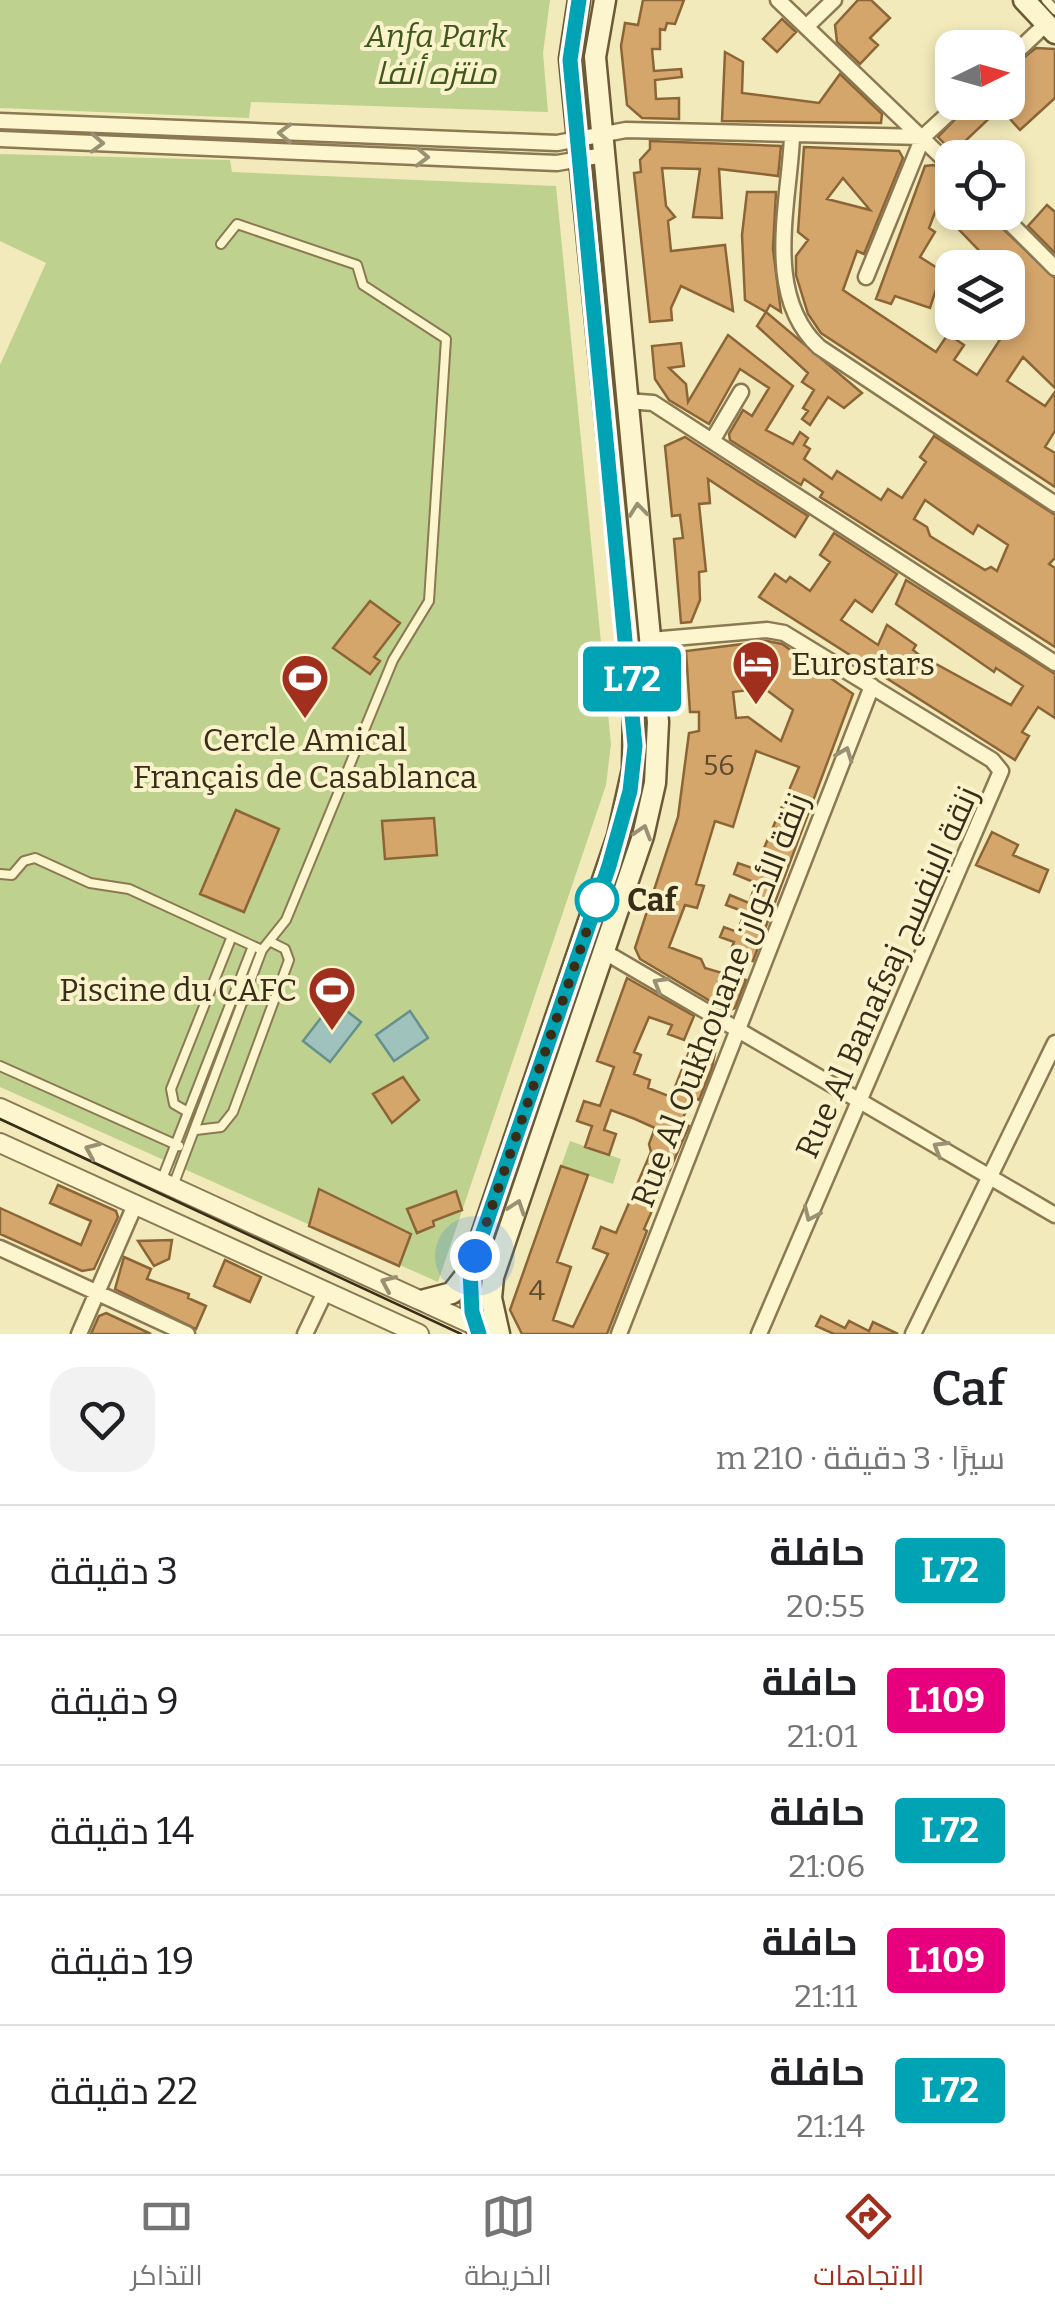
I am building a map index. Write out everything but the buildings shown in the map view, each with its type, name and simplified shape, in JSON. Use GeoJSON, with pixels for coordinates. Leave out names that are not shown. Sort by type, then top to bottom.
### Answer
{"type":"FeatureCollection","features":[{"type":"Feature","properties":{"kind":"main road"},"geometry":{"type":"LineString","coordinates":[[424,1300],[452,1293],[470,1270],[609,866],[633,769],[634,705],[570,60],[579,0]]}},
{"type":"Feature","properties":{"kind":"main road"},"geometry":{"type":"LineString","coordinates":[[499,1334],[490,1298],[493,1277],[652,801],[658,722],[595,42],[605,0]]}},
{"type":"Feature","properties":{"kind":"main road"},"geometry":{"type":"LineString","coordinates":[[1024,0],[1052,22]]}},
{"type":"Feature","properties":{"kind":"main road"},"geometry":{"type":"LineString","coordinates":[[470,1270],[482,1331]]}},
{"type":"Feature","properties":{"kind":"street"},"geometry":{"type":"LineString","coordinates":[[778,0],[935,150]]}},
{"type":"Feature","properties":{"kind":"street"},"geometry":{"type":"LineString","coordinates":[[806,27],[834,0]]}},
{"type":"Feature","properties":{"kind":"street"},"geometry":{"type":"LineString","coordinates":[[1025,45],[1052,22]]}},
{"type":"Feature","properties":{"kind":"street"},"geometry":{"type":"LineString","coordinates":[[866,277],[923,138],[942,120]]}},
{"type":"Feature","properties":{"kind":"street"},"geometry":{"type":"LineString","coordinates":[[0,121],[579,150],[603,146],[626,130],[923,138]]}},
{"type":"Feature","properties":{"kind":"street"},"geometry":{"type":"LineString","coordinates":[[792,137],[785,288],[802,329],[819,347],[1055,504]]}},
{"type":"Feature","properties":{"kind":"street"},"geometry":{"type":"LineString","coordinates":[[0,139],[557,162],[579,150]]}},
{"type":"Feature","properties":{"kind":"street"},"geometry":{"type":"LineString","coordinates":[[1017,230],[1055,268]]}},
{"type":"Feature","properties":{"kind":"street"},"geometry":{"type":"LineString","coordinates":[[712,441],[741,392]]}},
{"type":"Feature","properties":{"kind":"street"},"geometry":{"type":"LineString","coordinates":[[627,401],[652,402],[1055,663]]}},
{"type":"Feature","properties":{"kind":"street","name":"Rue Al Banafsaj زنقة البنفسج"},"geometry":{"type":"LineString","coordinates":[[650,640],[776,630],[992,760],[1001,777],[759,1334]]}},
{"type":"Feature","properties":{"kind":"street","name":"Rue Al Oukhouane زنقة الأخوان"},"geometry":{"type":"LineString","coordinates":[[619,1334],[872,686]]}},
{"type":"Feature","properties":{"kind":"street"},"geometry":{"type":"LineString","coordinates":[[603,952],[1055,1215]]}},
{"type":"Feature","properties":{"kind":"street"},"geometry":{"type":"LineString","coordinates":[[913,1334],[1051,1060],[1055,1043]]}},
{"type":"Feature","properties":{"kind":"street"},"geometry":{"type":"LineString","coordinates":[[0,1108],[424,1300],[482,1331]]}},
{"type":"Feature","properties":{"kind":"street"},"geometry":{"type":"LineString","coordinates":[[0,1143],[419,1334]]}},
{"type":"Feature","properties":{"kind":"street"},"geometry":{"type":"LineString","coordinates":[[79,1334],[135,1205]]}},
{"type":"Feature","properties":{"kind":"street"},"geometry":{"type":"LineString","coordinates":[[0,1248],[187,1334]]}},
{"type":"Feature","properties":{"kind":"street"},"geometry":{"type":"LineString","coordinates":[[304,1334],[325,1292]]}},
{"type":"Feature","properties":{"kind":"lane"},"geometry":{"type":"LineString","coordinates":[[1046,0],[1052,22]]}},
{"type":"Feature","properties":{"kind":"lane"},"geometry":{"type":"LineString","coordinates":[[167,1184],[176,1144],[241,976],[258,948],[271,942],[286,920],[393,660],[429,601],[446,339],[363,285],[357,265],[238,224],[221,244]]}},
{"type":"Feature","properties":{"kind":"lane"},"geometry":{"type":"LineString","coordinates":[[0,874],[12,875],[24,860],[39,859],[82,880],[129,888],[258,948]]}},
{"type":"Feature","properties":{"kind":"lane"},"geometry":{"type":"LineString","coordinates":[[188,1112],[174,1104],[171,1089],[232,936]]}},
{"type":"Feature","properties":{"kind":"lane"},"geometry":{"type":"LineString","coordinates":[[196,1130],[220,1126],[233,1112],[289,960],[285,949],[271,942]]}},
{"type":"Feature","properties":{"kind":"lane"},"geometry":{"type":"LineString","coordinates":[[167,1184],[188,1149],[254,981],[258,948]]}},
{"type":"Feature","properties":{"kind":"lane"},"geometry":{"type":"LineString","coordinates":[[241,976],[254,981]]}},
{"type":"Feature","properties":{"kind":"lane"},"geometry":{"type":"LineString","coordinates":[[211,1053],[224,1058]]}},
{"type":"Feature","properties":{"kind":"lane"},"geometry":{"type":"LineString","coordinates":[[0,1066],[188,1149]]}},
{"type":"Feature","properties":{"kind":"green space","name":"Anfa Park منتزه أنفا"},"geometry":{"type":"Polygon","coordinates":[[[0,0],[550,0],[543,53],[548,112],[251,102],[249,118],[0,108],[0,0]]]}},
{"type":"Feature","properties":{"kind":"green space","name":"Cercle Amical Français de Casablanca"},"geometry":{"type":"Polygon","coordinates":[[[0,154],[230,160],[232,172],[556,186],[611,744],[606,785],[438,1282],[0,1087],[0,365],[46,263],[0,241],[0,154]]]}},
{"type":"Feature","properties":{"kind":"green space"},"geometry":{"type":"Polygon","coordinates":[[[570,1141],[621,1159],[613,1184],[561,1166],[570,1141]]]}},
{"type":"Feature","properties":{"kind":"water","name":"Piscine du CAFC"},"geometry":{"type":"Polygon","coordinates":[[[334,1001],[361,1022],[330,1062],[303,1041],[334,1001]]]}},
{"type":"Feature","properties":{"kind":"water","name":"Piscine du CAFC"},"geometry":{"type":"Polygon","coordinates":[[[410,1011],[428,1038],[394,1061],[376,1035],[410,1011]]]}},
{"type":"Feature","properties":{"kind":"tram line"},"geometry":{"type":"LineString","coordinates":[[0,1119],[461,1334]]}},
{"type":"Feature","properties":{"kind":"bus line","name":"L72"},"geometry":{"type":"LineString","coordinates":[[479,1334],[472,1312],[470,1270],[609,866],[630,791],[635,746],[570,60],[579,0]]}},
{"type":"Feature","properties":{"kind":"place","name":"Eurostars"},"geometry":{"type":"Point","coordinates":[756,706]}},
{"type":"Feature","properties":{"kind":"place","name":"Cercle Amical Français de Casablanca"},"geometry":{"type":"Point","coordinates":[305,720]}},
{"type":"Feature","properties":{"kind":"place","name":"Caf"},"geometry":{"type":"Point","coordinates":[597,900]}},
{"type":"Feature","properties":{"kind":"place","name":"Piscine du CAFC"},"geometry":{"type":"Point","coordinates":[332,1032]}},
{"type":"Feature","properties":{"kind":"route"},"geometry":{"type":"LineString","coordinates":[[475,1256],[600,892],[597,900]]}}]}
